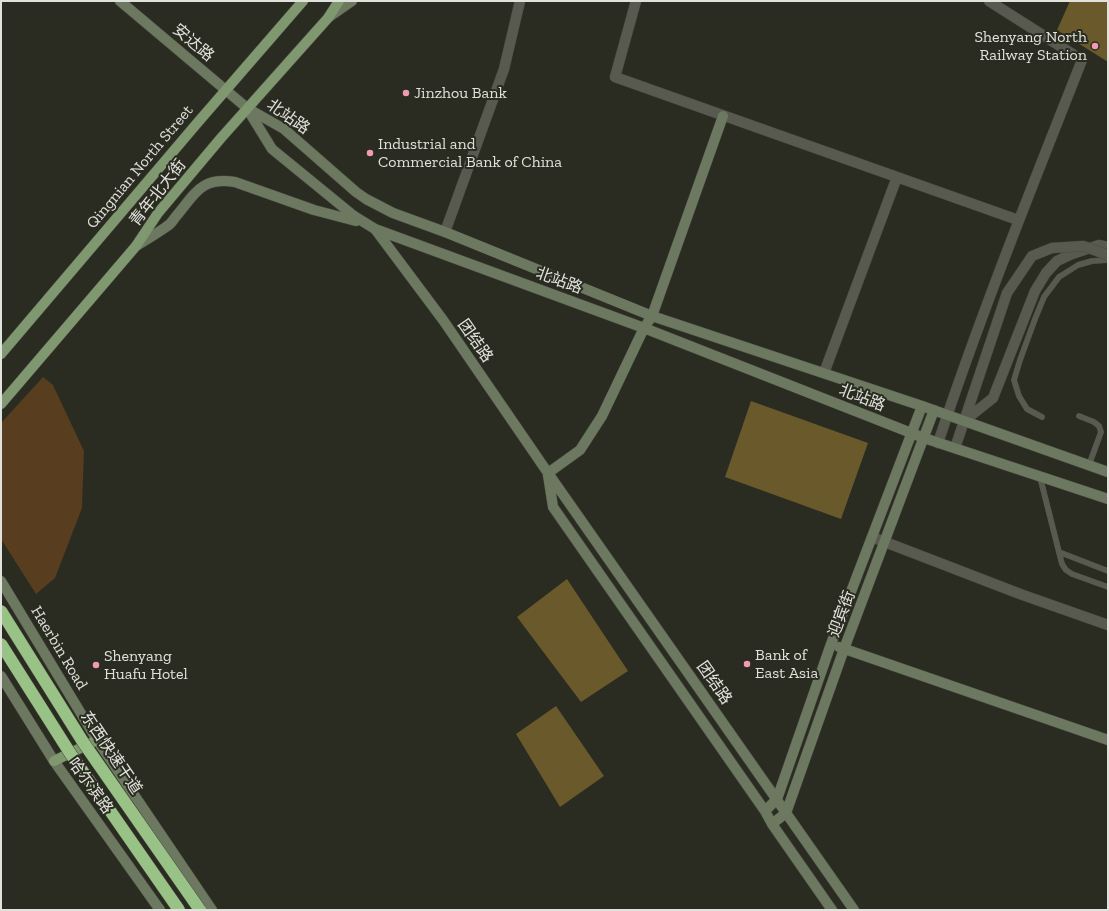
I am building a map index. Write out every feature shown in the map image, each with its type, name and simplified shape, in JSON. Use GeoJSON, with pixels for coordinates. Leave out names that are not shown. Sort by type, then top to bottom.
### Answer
{"type":"FeatureCollection","features":[{"type":"Feature","properties":{"kind":"highway","name":"东西快速干道"},"geometry":{"type":"LineString","coordinates":[[1,611],[83,742],[200,910]]}},
{"type":"Feature","properties":{"kind":"highway","name":"东西快速干道"},"geometry":{"type":"LineString","coordinates":[[1,644],[70,753],[179,910]]}},
{"type":"Feature","properties":{"kind":"main road","name":"Qingnian North Street"},"geometry":{"type":"LineString","coordinates":[[1,354],[303,1]]}},
{"type":"Feature","properties":{"kind":"main road","name":"青年北大街"},"geometry":{"type":"LineString","coordinates":[[1,404],[136,246],[158,212],[247,108],[328,18],[338,1]]}},
{"type":"Feature","properties":{"kind":"main road"},"geometry":{"type":"LineString","coordinates":[[54,761],[97,740]]}},
{"type":"Feature","properties":{"kind":"street","name":"安达路"},"geometry":{"type":"LineString","coordinates":[[120,1],[247,108]]}},
{"type":"Feature","properties":{"kind":"street"},"geometry":{"type":"LineString","coordinates":[[328,18],[352,1]]}},
{"type":"Feature","properties":{"kind":"street"},"geometry":{"type":"LineString","coordinates":[[445,232],[504,69],[520,1]]}},
{"type":"Feature","properties":{"kind":"street"},"geometry":{"type":"LineString","coordinates":[[636,1],[615,77],[1018,220]]}},
{"type":"Feature","properties":{"kind":"street"},"geometry":{"type":"LineString","coordinates":[[938,442],[1018,220],[1082,60],[989,1]]}},
{"type":"Feature","properties":{"kind":"street","name":"北站路"},"geometry":{"type":"LineString","coordinates":[[247,108],[284,129],[356,192],[393,213],[445,232],[652,316],[934,410],[1108,472]]}},
{"type":"Feature","properties":{"kind":"street","name":"北站路"},"geometry":{"type":"LineString","coordinates":[[247,108],[272,149],[333,200],[354,216],[375,229],[644,328],[924,438],[1108,500]]}},
{"type":"Feature","properties":{"kind":"street"},"geometry":{"type":"LineString","coordinates":[[548,473],[580,450],[602,416],[644,328],[652,316],[723,116]]}},
{"type":"Feature","properties":{"kind":"street"},"geometry":{"type":"LineString","coordinates":[[824,373],[896,177]]}},
{"type":"Feature","properties":{"kind":"street"},"geometry":{"type":"LineString","coordinates":[[136,246],[170,224],[198,190],[204,185],[215,181],[227,180],[235,182],[314,210],[365,223]]}},
{"type":"Feature","properties":{"kind":"street","name":"团结路"},"geometry":{"type":"LineString","coordinates":[[375,229],[443,320],[548,473],[854,910]]}},
{"type":"Feature","properties":{"kind":"street"},"geometry":{"type":"LineString","coordinates":[[964,421],[993,398],[1035,291],[1046,273],[1057,262],[1072,254],[1099,245],[1108,247]]}},
{"type":"Feature","properties":{"kind":"street"},"geometry":{"type":"LineString","coordinates":[[954,448],[1007,293],[1032,256],[1052,248],[1083,246],[1108,255]]}},
{"type":"Feature","properties":{"kind":"street","name":"迎宾街"},"geometry":{"type":"LineString","coordinates":[[765,811],[777,799],[831,644],[922,406]]}},
{"type":"Feature","properties":{"kind":"street","name":"迎宾街"},"geometry":{"type":"LineString","coordinates":[[786,813],[844,649],[934,410]]}},
{"type":"Feature","properties":{"kind":"street","name":"团结路"},"geometry":{"type":"LineString","coordinates":[[548,473],[553,507],[765,811],[772,824],[832,910]]}},
{"type":"Feature","properties":{"kind":"street"},"geometry":{"type":"LineString","coordinates":[[872,537],[1020,594],[1108,625]]}},
{"type":"Feature","properties":{"kind":"street","name":"Haerbin Road"},"geometry":{"type":"LineString","coordinates":[[1,582],[97,740],[212,910]]}},
{"type":"Feature","properties":{"kind":"street"},"geometry":{"type":"LineString","coordinates":[[831,644],[1108,740]]}},
{"type":"Feature","properties":{"kind":"street","name":"哈尔滨路"},"geometry":{"type":"LineString","coordinates":[[1,676],[54,761],[160,910]]}},
{"type":"Feature","properties":{"kind":"street"},"geometry":{"type":"LineString","coordinates":[[772,824],[786,813]]}},
{"type":"Feature","properties":{"kind":"lane"},"geometry":{"type":"LineString","coordinates":[[1042,416],[1028,409],[1019,396],[1014,380],[1044,297],[1059,277],[1078,265],[1092,261],[1108,260]]}},
{"type":"Feature","properties":{"kind":"lane"},"geometry":{"type":"LineString","coordinates":[[1080,416],[1094,422],[1099,426],[1101,432],[1089,465]]}},
{"type":"Feature","properties":{"kind":"lane"},"geometry":{"type":"LineString","coordinates":[[1040,477],[1062,564],[1066,570],[1072,574],[1108,587]]}},
{"type":"Feature","properties":{"kind":"lane"},"geometry":{"type":"LineString","coordinates":[[1059,552],[1108,571]]}},
{"type":"Feature","properties":{"kind":"shaded area"},"geometry":{"type":"Polygon","coordinates":[[[43,377],[53,385],[84,451],[82,508],[55,578],[36,594],[1,539],[1,423],[43,377]]]}},
{"type":"Feature","properties":{"kind":"building","name":"Shenyang North Railway Station"},"geometry":{"type":"Polygon","coordinates":[[[1070,1],[1108,1],[1108,62],[1057,30],[1070,1]]]}},
{"type":"Feature","properties":{"kind":"building"},"geometry":{"type":"Polygon","coordinates":[[[751,401],[868,443],[841,519],[725,477],[751,401]]]}},
{"type":"Feature","properties":{"kind":"building"},"geometry":{"type":"Polygon","coordinates":[[[567,579],[628,671],[581,702],[517,617],[567,579]]]}},
{"type":"Feature","properties":{"kind":"building"},"geometry":{"type":"Polygon","coordinates":[[[556,706],[604,776],[560,807],[516,734],[556,706]]]}},
{"type":"Feature","properties":{"kind":"place","name":"Shenyang North Railway Station"},"geometry":{"type":"Point","coordinates":[1095,46]}},
{"type":"Feature","properties":{"kind":"place","name":"Jinzhou Bank"},"geometry":{"type":"Point","coordinates":[406,93]}},
{"type":"Feature","properties":{"kind":"place","name":"Industrial and Commercial Bank of China"},"geometry":{"type":"Point","coordinates":[370,153]}},
{"type":"Feature","properties":{"kind":"place","name":"Bank of East Asia"},"geometry":{"type":"Point","coordinates":[747,664]}},
{"type":"Feature","properties":{"kind":"place","name":"Shenyang Huafu Hotel"},"geometry":{"type":"Point","coordinates":[96,665]}}]}
